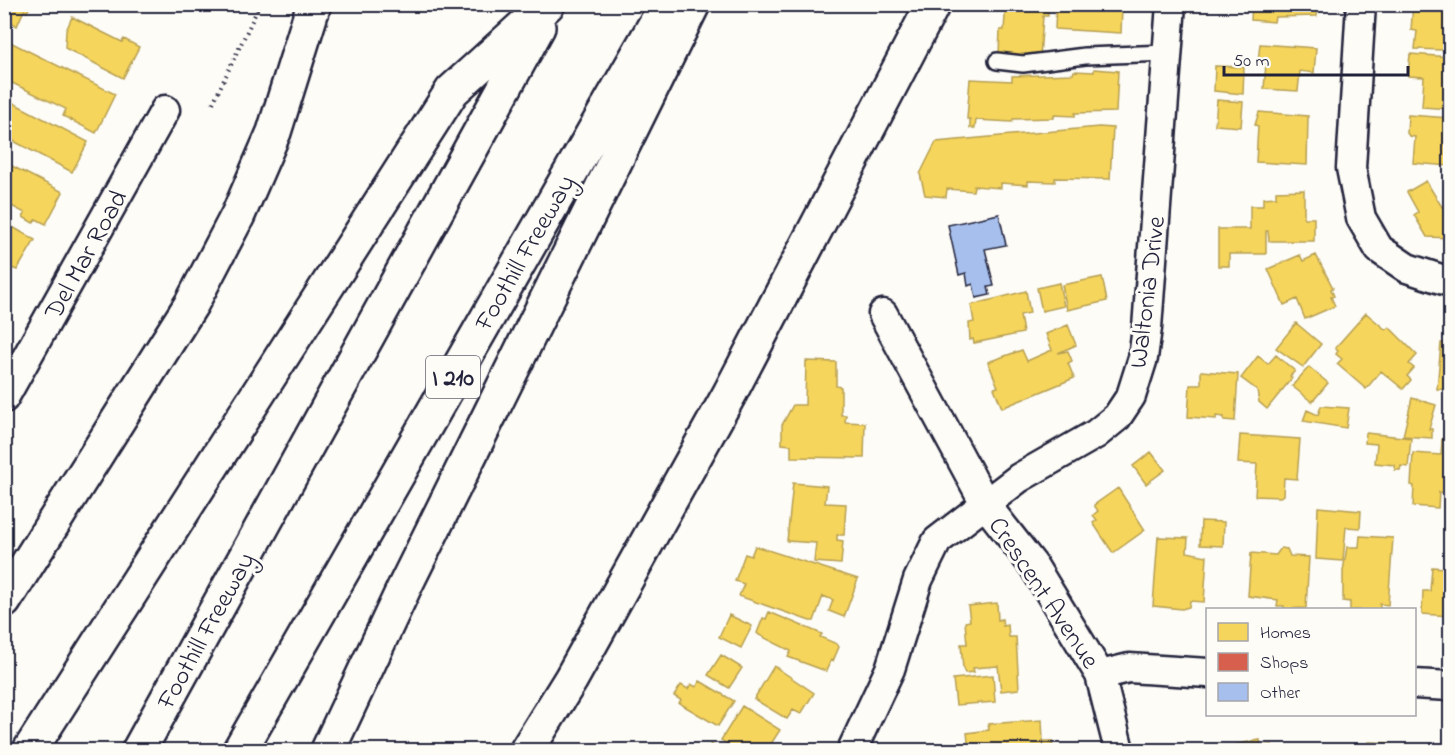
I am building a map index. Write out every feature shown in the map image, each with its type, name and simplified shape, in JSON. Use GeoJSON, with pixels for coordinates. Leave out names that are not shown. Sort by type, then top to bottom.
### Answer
{"type":"FeatureCollection","features":[{"type":"Feature","properties":{"kind":"highway"},"geometry":{"type":"LineString","coordinates":[[4,601],[192,303],[238,215],[274,132],[314,4]]}},
{"type":"Feature","properties":{"kind":"highway"},"geometry":{"type":"LineString","coordinates":[[30,750],[452,91],[549,4]]}},
{"type":"Feature","properties":{"kind":"highway","name":"Foothill Freeway"},"geometry":{"type":"LineString","coordinates":[[139,750],[549,4]]}},
{"type":"Feature","properties":{"kind":"highway","name":"Foothill Freeway"},"geometry":{"type":"LineString","coordinates":[[240,750],[667,4]]}},
{"type":"Feature","properties":{"kind":"highway"},"geometry":{"type":"LineString","coordinates":[[328,750],[404,588],[693,4]]}},
{"type":"Feature","properties":{"kind":"highway"},"geometry":{"type":"LineString","coordinates":[[527,750],[571,679],[730,393],[933,4]]}},
{"type":"Feature","properties":{"kind":"street","name":"Waltonia Drive"},"geometry":{"type":"LineString","coordinates":[[852,750],[890,669],[918,580],[938,541],[1019,478],[1096,434],[1117,417],[1131,396],[1143,358],[1147,328],[1171,4]]}},
{"type":"Feature","properties":{"kind":"street"},"geometry":{"type":"LineString","coordinates":[[1361,4],[1351,168],[1361,218],[1378,249],[1407,268],[1450,282]]}},
{"type":"Feature","properties":{"kind":"street","name":"Del Mar Road"},"geometry":{"type":"LineString","coordinates":[[4,398],[165,110]]}},
{"type":"Feature","properties":{"kind":"street"},"geometry":{"type":"LineString","coordinates":[[883,314],[986,505]]}},
{"type":"Feature","properties":{"kind":"street","name":"Crescent Avenue"},"geometry":{"type":"LineString","coordinates":[[986,505],[1033,565],[1100,675],[1119,750]]}},
{"type":"Feature","properties":{"kind":"street"},"geometry":{"type":"LineString","coordinates":[[1100,675],[1129,668],[1206,673]]}},
{"type":"Feature","properties":{"kind":"street"},"geometry":{"type":"LineString","coordinates":[[1416,684],[1450,686]]}},
{"type":"Feature","properties":{"kind":"lane"},"geometry":{"type":"LineString","coordinates":[[997,61],[1023,64],[1085,56],[1168,53]]}},
{"type":"Feature","properties":{"kind":"path"},"geometry":{"type":"LineString","coordinates":[[213,103],[260,4]]}},
{"type":"Feature","properties":{"kind":"building: Homes"},"geometry":{"type":"Polygon","coordinates":[[[4,4],[31,4],[27,12],[24,10],[17,26],[4,16],[4,4]]]}},
{"type":"Feature","properties":{"kind":"building: Homes"},"geometry":{"type":"Polygon","coordinates":[[[1006,4],[1048,4],[1048,16],[1043,16],[1040,57],[999,54],[1000,30],[1004,30],[1006,4]]]}},
{"type":"Feature","properties":{"kind":"building: Homes"},"geometry":{"type":"Polygon","coordinates":[[[1056,4],[1118,4],[1118,8],[1122,8],[1121,33],[1055,29],[1056,4]]]}},
{"type":"Feature","properties":{"kind":"building: Homes"},"geometry":{"type":"Polygon","coordinates":[[[1252,4],[1318,4],[1317,16],[1275,17],[1274,22],[1251,20],[1252,4]]]}},
{"type":"Feature","properties":{"kind":"building: Homes"},"geometry":{"type":"Polygon","coordinates":[[[1413,4],[1450,4],[1448,32],[1445,32],[1443,50],[1415,49],[1417,31],[1411,30],[1413,4]]]}},
{"type":"Feature","properties":{"kind":"building: Homes"},"geometry":{"type":"Polygon","coordinates":[[[72,17],[122,42],[124,39],[139,47],[123,78],[65,48],[66,31],[72,17]]]}},
{"type":"Feature","properties":{"kind":"building: Homes"},"geometry":{"type":"Polygon","coordinates":[[[4,39],[115,94],[96,133],[63,116],[66,109],[4,79],[4,39]]]}},
{"type":"Feature","properties":{"kind":"building: Homes"},"geometry":{"type":"Polygon","coordinates":[[[1260,44],[1316,48],[1314,73],[1300,71],[1298,91],[1264,89],[1266,63],[1258,62],[1260,44]]]}},
{"type":"Feature","properties":{"kind":"building: Homes"},"geometry":{"type":"Polygon","coordinates":[[[1410,54],[1450,57],[1450,109],[1422,107],[1424,77],[1408,76],[1410,54]]]}},
{"type":"Feature","properties":{"kind":"building: Homes"},"geometry":{"type":"Polygon","coordinates":[[[1215,66],[1244,67],[1243,94],[1214,91],[1215,66]]]}},
{"type":"Feature","properties":{"kind":"building: Homes"},"geometry":{"type":"Polygon","coordinates":[[[1094,69],[1118,71],[1116,112],[1075,113],[1075,116],[1054,115],[1054,118],[1013,119],[1012,122],[976,120],[975,128],[970,128],[970,119],[967,119],[970,79],[1012,81],[1012,76],[1073,74],[1074,71],[1094,72],[1094,69]]]}},
{"type":"Feature","properties":{"kind":"building: Homes"},"geometry":{"type":"Polygon","coordinates":[[[4,98],[88,142],[72,172],[4,136],[4,98]]]}},
{"type":"Feature","properties":{"kind":"building: Homes"},"geometry":{"type":"Polygon","coordinates":[[[1217,100],[1243,102],[1241,127],[1215,125],[1217,100]]]}},
{"type":"Feature","properties":{"kind":"building: Homes"},"geometry":{"type":"Polygon","coordinates":[[[1259,112],[1308,116],[1307,165],[1256,162],[1258,126],[1255,125],[1259,112]]]}},
{"type":"Feature","properties":{"kind":"building: Homes"},"geometry":{"type":"Polygon","coordinates":[[[1408,115],[1450,118],[1450,142],[1445,142],[1445,145],[1450,145],[1450,166],[1413,163],[1415,137],[1407,133],[1408,115]]]}},
{"type":"Feature","properties":{"kind":"building: Homes"},"geometry":{"type":"Polygon","coordinates":[[[1099,127],[1113,128],[1110,179],[1055,178],[1055,182],[1028,181],[1028,185],[1001,183],[1001,188],[974,186],[973,191],[947,189],[946,197],[925,195],[920,174],[936,142],[1099,127]]]}},
{"type":"Feature","properties":{"kind":"building: Homes"},"geometry":{"type":"Polygon","coordinates":[[[4,162],[63,192],[46,224],[36,219],[33,223],[23,217],[25,213],[4,202],[4,162]]]}},
{"type":"Feature","properties":{"kind":"building: Homes"},"geometry":{"type":"Polygon","coordinates":[[[1426,181],[1442,207],[1450,202],[1450,238],[1427,237],[1414,215],[1418,212],[1407,192],[1426,181]]]}},
{"type":"Feature","properties":{"kind":"building: Homes"},"geometry":{"type":"Polygon","coordinates":[[[1304,190],[1304,218],[1314,218],[1314,241],[1269,241],[1268,231],[1266,231],[1266,254],[1229,254],[1229,266],[1218,266],[1218,229],[1250,229],[1250,206],[1263,206],[1263,198],[1276,197],[1276,191],[1304,190]]]}},
{"type":"Feature","properties":{"kind":"building: Homes"},"geometry":{"type":"Polygon","coordinates":[[[4,222],[35,240],[17,270],[4,265],[4,222]]]}},
{"type":"Feature","properties":{"kind":"building: Homes"},"geometry":{"type":"Polygon","coordinates":[[[1300,255],[1303,261],[1316,255],[1333,288],[1331,289],[1334,296],[1331,297],[1335,306],[1305,319],[1297,299],[1284,305],[1268,269],[1300,255]]]}},
{"type":"Feature","properties":{"kind":"building: Homes"},"geometry":{"type":"Polygon","coordinates":[[[1102,277],[1107,301],[1067,310],[1062,285],[1102,277]]]}},
{"type":"Feature","properties":{"kind":"building: Homes"},"geometry":{"type":"Polygon","coordinates":[[[1059,283],[1064,306],[1042,311],[1037,288],[1059,283]]]}},
{"type":"Feature","properties":{"kind":"building: Homes"},"geometry":{"type":"Polygon","coordinates":[[[1026,291],[1030,313],[1020,315],[1023,333],[974,343],[973,339],[970,340],[969,323],[974,322],[971,305],[1026,291]]]}},
{"type":"Feature","properties":{"kind":"building: Homes"},"geometry":{"type":"Polygon","coordinates":[[[1366,313],[1386,330],[1389,327],[1417,355],[1409,364],[1414,368],[1407,376],[1411,380],[1403,389],[1381,371],[1366,389],[1337,364],[1342,359],[1336,354],[1338,351],[1335,348],[1366,313]]]}},
{"type":"Feature","properties":{"kind":"building: Homes"},"geometry":{"type":"Polygon","coordinates":[[[1296,323],[1321,344],[1303,367],[1276,348],[1296,323]]]}},
{"type":"Feature","properties":{"kind":"building: Homes"},"geometry":{"type":"Polygon","coordinates":[[[1068,325],[1076,345],[1058,353],[1068,351],[1072,361],[1068,363],[1074,378],[1002,408],[994,388],[998,387],[988,362],[1022,350],[1027,361],[1052,350],[1046,334],[1068,325]]]}},
{"type":"Feature","properties":{"kind":"building: Homes"},"geometry":{"type":"Polygon","coordinates":[[[1441,343],[1450,344],[1450,390],[1437,389],[1441,343]]]}},
{"type":"Feature","properties":{"kind":"building: Homes"},"geometry":{"type":"Polygon","coordinates":[[[1276,355],[1295,371],[1267,409],[1259,402],[1257,390],[1241,378],[1258,356],[1268,364],[1276,355]]]}},
{"type":"Feature","properties":{"kind":"building: Homes"},"geometry":{"type":"Polygon","coordinates":[[[806,361],[836,362],[836,386],[841,387],[841,415],[846,415],[845,422],[865,423],[864,458],[791,457],[791,445],[782,444],[782,425],[793,405],[805,405],[806,361]]]}},
{"type":"Feature","properties":{"kind":"building: Homes"},"geometry":{"type":"Polygon","coordinates":[[[1309,367],[1328,383],[1312,402],[1292,386],[1309,367]]]}},
{"type":"Feature","properties":{"kind":"building: Homes"},"geometry":{"type":"Polygon","coordinates":[[[1201,371],[1238,374],[1235,421],[1224,420],[1224,417],[1216,416],[1216,419],[1188,417],[1190,385],[1201,385],[1201,371]]]}},
{"type":"Feature","properties":{"kind":"building: Homes"},"geometry":{"type":"Polygon","coordinates":[[[1412,398],[1436,405],[1429,429],[1432,429],[1432,438],[1403,436],[1412,398]]]}},
{"type":"Feature","properties":{"kind":"building: Homes"},"geometry":{"type":"Polygon","coordinates":[[[1321,406],[1349,408],[1346,428],[1303,421],[1307,410],[1318,415],[1321,406]]]}},
{"type":"Feature","properties":{"kind":"building: Homes"},"geometry":{"type":"Polygon","coordinates":[[[1366,433],[1411,438],[1408,467],[1401,466],[1400,470],[1395,470],[1395,465],[1375,463],[1377,444],[1365,443],[1366,433]]]}},
{"type":"Feature","properties":{"kind":"building: Homes"},"geometry":{"type":"Polygon","coordinates":[[[1240,435],[1300,439],[1297,479],[1284,478],[1283,495],[1280,497],[1255,496],[1257,464],[1238,463],[1240,435]]]}},
{"type":"Feature","properties":{"kind":"building: Homes"},"geometry":{"type":"Polygon","coordinates":[[[1442,439],[1450,440],[1450,493],[1439,492],[1438,508],[1413,506],[1414,486],[1411,485],[1413,453],[1441,455],[1442,439]]]}},
{"type":"Feature","properties":{"kind":"building: Homes"},"geometry":{"type":"Polygon","coordinates":[[[1151,452],[1165,470],[1146,484],[1133,466],[1151,452]]]}},
{"type":"Feature","properties":{"kind":"building: Homes"},"geometry":{"type":"Polygon","coordinates":[[[793,483],[827,486],[825,503],[846,504],[844,535],[837,535],[837,540],[843,541],[841,564],[814,562],[816,543],[787,541],[793,483]]]}},
{"type":"Feature","properties":{"kind":"building: Homes"},"geometry":{"type":"Polygon","coordinates":[[[1118,488],[1145,530],[1113,553],[1093,523],[1097,520],[1093,515],[1098,511],[1094,505],[1118,488]]]}},
{"type":"Feature","properties":{"kind":"building: Homes"},"geometry":{"type":"Polygon","coordinates":[[[1318,507],[1361,511],[1360,528],[1346,527],[1343,561],[1316,559],[1318,507]]]}},
{"type":"Feature","properties":{"kind":"building: Homes"},"geometry":{"type":"Polygon","coordinates":[[[1201,521],[1224,522],[1223,546],[1200,545],[1201,521]]]}},
{"type":"Feature","properties":{"kind":"building: Homes"},"geometry":{"type":"Polygon","coordinates":[[[1360,536],[1393,538],[1388,605],[1380,604],[1380,608],[1350,608],[1350,602],[1343,601],[1343,571],[1347,547],[1359,547],[1360,536]]]}},
{"type":"Feature","properties":{"kind":"building: Homes"},"geometry":{"type":"Polygon","coordinates":[[[1158,537],[1188,538],[1187,552],[1207,556],[1204,602],[1190,601],[1189,607],[1182,609],[1153,606],[1158,537]]]}},
{"type":"Feature","properties":{"kind":"building: Homes"},"geometry":{"type":"Polygon","coordinates":[[[755,546],[858,579],[844,617],[829,611],[833,600],[823,596],[814,621],[810,621],[739,596],[744,584],[735,581],[745,554],[751,556],[755,546]]]}},
{"type":"Feature","properties":{"kind":"building: Homes"},"geometry":{"type":"Polygon","coordinates":[[[1281,548],[1287,549],[1290,556],[1309,557],[1306,608],[1284,608],[1284,606],[1277,606],[1278,600],[1248,596],[1251,553],[1276,555],[1281,548]]]}},
{"type":"Feature","properties":{"kind":"building: Homes"},"geometry":{"type":"Polygon","coordinates":[[[1432,567],[1444,568],[1444,573],[1450,573],[1450,616],[1422,614],[1423,591],[1430,591],[1432,567]]]}},
{"type":"Feature","properties":{"kind":"building: Homes"},"geometry":{"type":"Polygon","coordinates":[[[997,603],[998,620],[1002,619],[1003,626],[1008,625],[1009,637],[1016,637],[1019,689],[1001,691],[998,666],[973,668],[974,672],[965,673],[963,669],[961,644],[967,644],[965,622],[970,621],[968,606],[997,603]]]}},
{"type":"Feature","properties":{"kind":"building: Homes"},"geometry":{"type":"Polygon","coordinates":[[[769,612],[822,634],[820,637],[837,644],[839,647],[826,671],[788,657],[791,651],[757,633],[763,618],[766,619],[769,612]]]}},
{"type":"Feature","properties":{"kind":"building: Homes"},"geometry":{"type":"Polygon","coordinates":[[[729,615],[752,626],[741,648],[719,637],[729,615]]]}},
{"type":"Feature","properties":{"kind":"building: Homes"},"geometry":{"type":"Polygon","coordinates":[[[721,655],[742,668],[729,688],[708,675],[721,655]]]}},
{"type":"Feature","properties":{"kind":"building: Homes"},"geometry":{"type":"Polygon","coordinates":[[[774,666],[814,693],[801,714],[793,710],[787,719],[754,699],[774,666]]]}},
{"type":"Feature","properties":{"kind":"building: Homes"},"geometry":{"type":"Polygon","coordinates":[[[993,675],[995,702],[956,705],[953,679],[993,675]]]}},
{"type":"Feature","properties":{"kind":"building: Homes"},"geometry":{"type":"Polygon","coordinates":[[[700,681],[734,701],[718,726],[679,703],[681,700],[674,696],[681,685],[688,689],[691,684],[696,687],[700,681]]]}},
{"type":"Feature","properties":{"kind":"building: Homes"},"geometry":{"type":"Polygon","coordinates":[[[742,706],[780,730],[767,750],[736,750],[721,740],[742,706]]]}},
{"type":"Feature","properties":{"kind":"building: Homes"},"geometry":{"type":"Polygon","coordinates":[[[1042,720],[1043,741],[1052,741],[1053,750],[969,750],[967,733],[989,730],[988,724],[1042,720]]]}},
{"type":"Feature","properties":{"kind":"building: Homes"},"geometry":{"type":"Polygon","coordinates":[[[1260,740],[1261,746],[1272,745],[1273,750],[1222,750],[1222,747],[1260,740]]]}},
{"type":"Feature","properties":{"kind":"building: Homes"},"geometry":{"type":"Polygon","coordinates":[[[1369,742],[1389,743],[1389,750],[1351,750],[1351,748],[1369,749],[1369,742]]]}},
{"type":"Feature","properties":{"kind":"building: Homes"},"geometry":{"type":"Polygon","coordinates":[[[711,744],[718,749],[722,750],[706,750],[711,744]]]}},
{"type":"Feature","properties":{"kind":"building: Homes"},"geometry":{"type":"Polygon","coordinates":[[[1437,747],[1450,748],[1450,750],[1436,750],[1437,747]]]}},
{"type":"Feature","properties":{"kind":"building: Shops"},"geometry":{"type":"Polygon","coordinates":[[[190,4],[209,4],[205,12],[190,4]]]}},
{"type":"Feature","properties":{"kind":"building: Other"},"geometry":{"type":"Polygon","coordinates":[[[999,214],[1006,245],[985,249],[994,286],[988,287],[990,295],[976,298],[973,284],[968,286],[966,273],[959,275],[948,225],[999,214]]]}}]}
